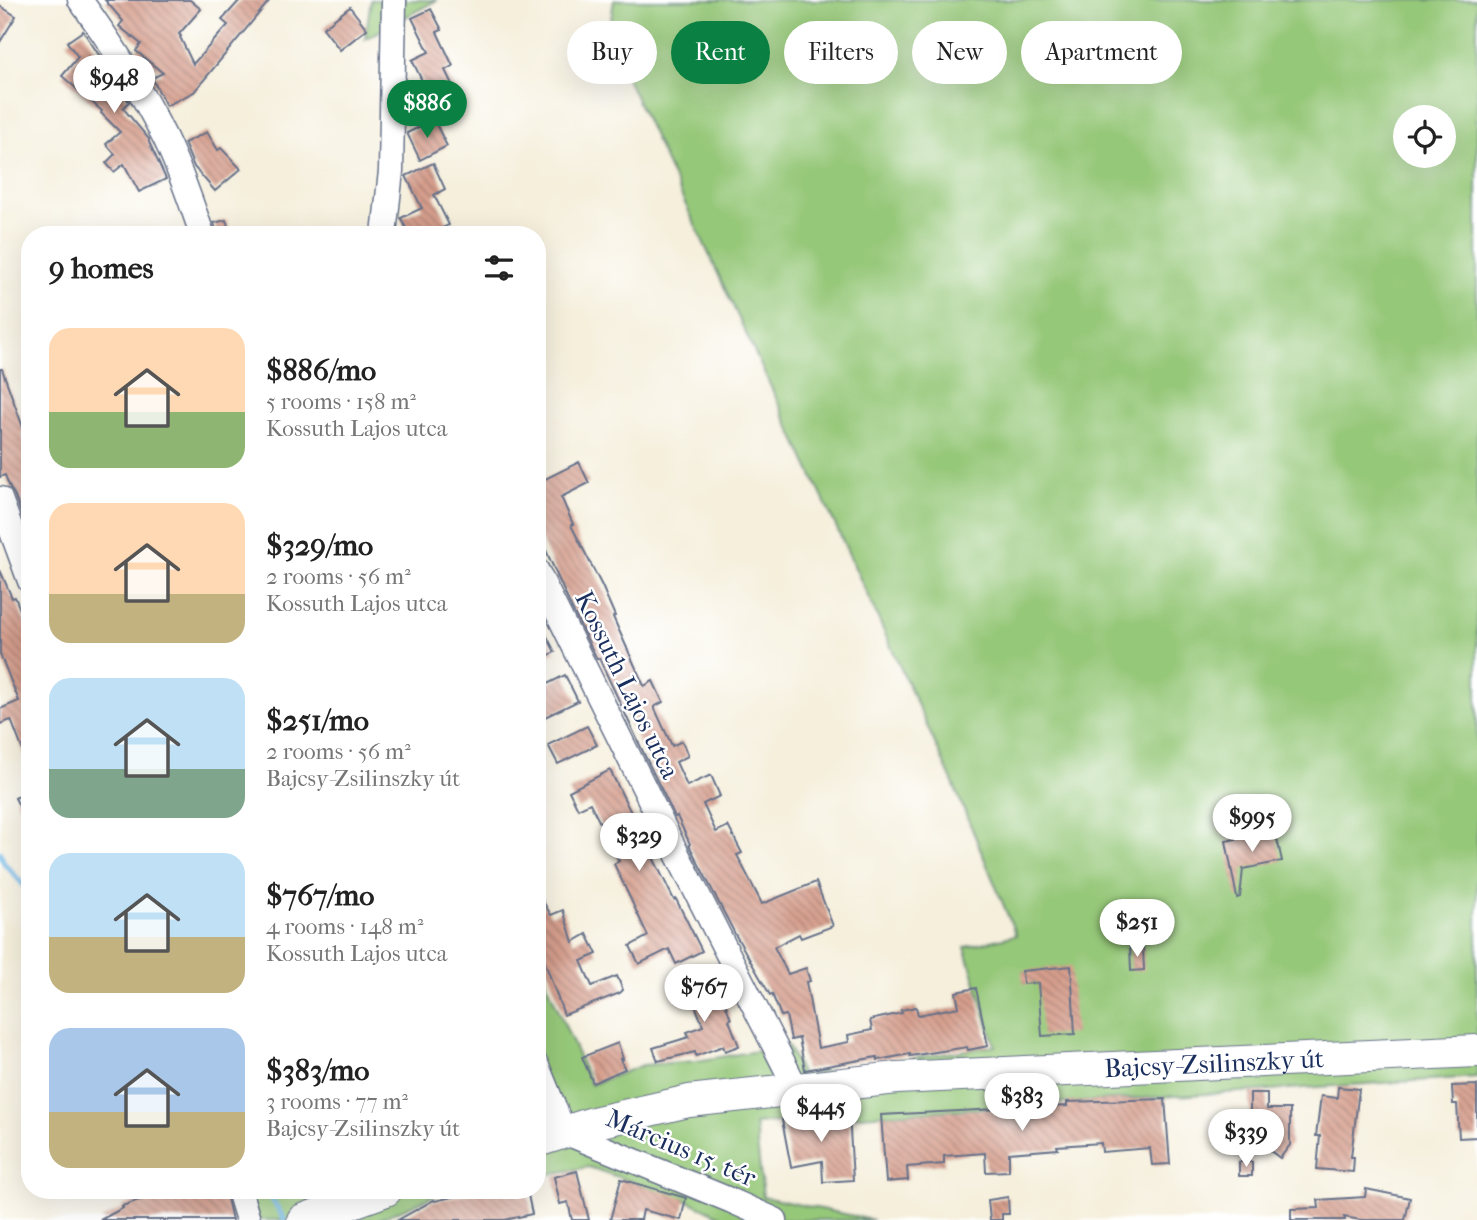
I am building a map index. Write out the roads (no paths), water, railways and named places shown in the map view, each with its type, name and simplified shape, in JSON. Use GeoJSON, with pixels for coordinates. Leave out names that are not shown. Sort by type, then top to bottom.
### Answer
{"type":"FeatureCollection","features":[{"type":"Feature","properties":{"kind":"main road","name":"Bajcsy-Zsilinszky út"},"geometry":{"type":"LineString","coordinates":[[551,1137],[615,1118],[689,1101],[897,1078],[1477,1051]]}},
{"type":"Feature","properties":{"kind":"main road"},"geometry":{"type":"LineString","coordinates":[[303,1220],[356,1199]]}},
{"type":"Feature","properties":{"kind":"street"},"geometry":{"type":"LineString","coordinates":[[80,0],[109,39],[152,113],[177,165],[199,226]]}},
{"type":"Feature","properties":{"kind":"street"},"geometry":{"type":"LineString","coordinates":[[385,226],[391,171],[394,1]]}},
{"type":"Feature","properties":{"kind":"street"},"geometry":{"type":"LineString","coordinates":[[0,499],[21,556]]}},
{"type":"Feature","properties":{"kind":"street","name":"Kossuth Lajos utca"},"geometry":{"type":"LineString","coordinates":[[546,589],[796,1088]]}},
{"type":"Feature","properties":{"kind":"street"},"geometry":{"type":"LineString","coordinates":[[546,1112],[551,1137]]}},
{"type":"Feature","properties":{"kind":"street","name":"Március 15. tér"},"geometry":{"type":"LineString","coordinates":[[551,1137],[732,1201],[775,1220]]}},
{"type":"Feature","properties":{"kind":"street"},"geometry":{"type":"LineString","coordinates":[[242,1199],[248,1220]]}},
{"type":"Feature","properties":{"kind":"waterway"},"geometry":{"type":"LineString","coordinates":[[0,852],[4,863],[21,882]]}},
{"type":"Feature","properties":{"kind":"waterway"},"geometry":{"type":"LineString","coordinates":[[272,1199],[285,1220]]}}]}
